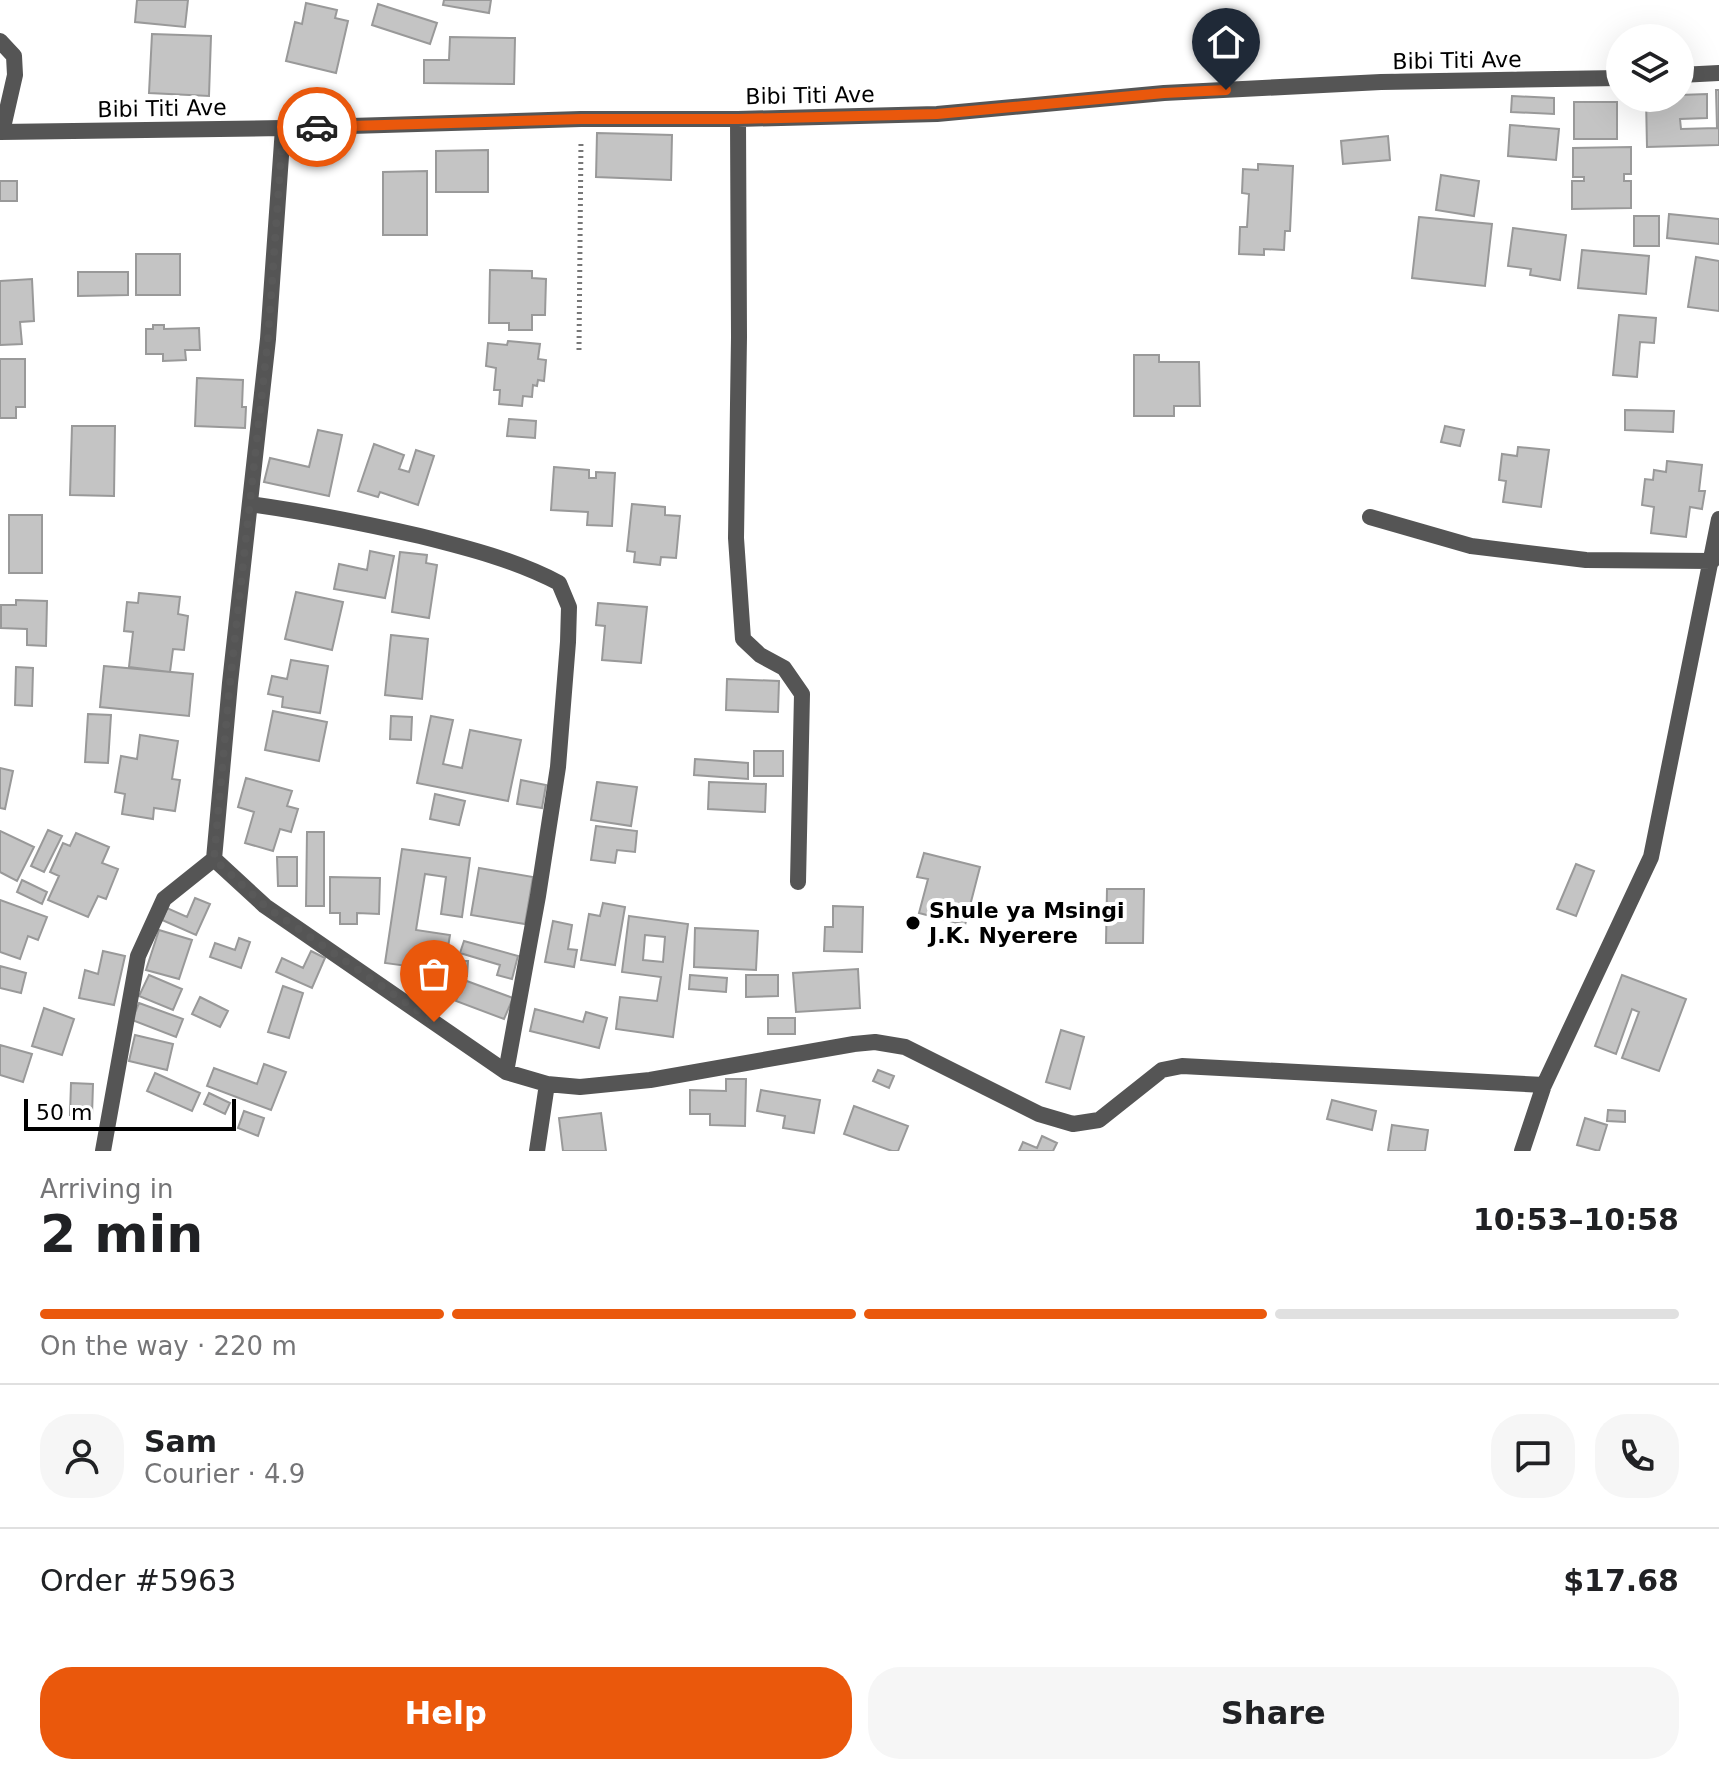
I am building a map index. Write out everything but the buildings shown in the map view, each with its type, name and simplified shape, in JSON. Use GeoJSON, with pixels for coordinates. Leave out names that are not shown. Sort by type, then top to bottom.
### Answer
{"type":"FeatureCollection","features":[{"type":"Feature","properties":{"kind":"street"},"geometry":{"type":"LineString","coordinates":[[0,41],[14,56],[15,75],[1,132]]}},
{"type":"Feature","properties":{"kind":"street"},"geometry":{"type":"LineString","coordinates":[[1694,74],[1719,73]]}},
{"type":"Feature","properties":{"kind":"street","name":"Bibi Titi Ave"},"geometry":{"type":"LineString","coordinates":[[1,132],[937,114],[1164,93],[1381,82],[1606,78]]}},
{"type":"Feature","properties":{"kind":"street"},"geometry":{"type":"LineString","coordinates":[[738,119],[736,538],[743,639],[760,655],[784,668],[802,694],[798,882]]}},
{"type":"Feature","properties":{"kind":"street"},"geometry":{"type":"LineString","coordinates":[[103,1151],[138,956],[164,899],[214,859],[268,339],[283,128]]}},
{"type":"Feature","properties":{"kind":"street"},"geometry":{"type":"LineString","coordinates":[[250,504],[322,514],[480,551],[534,570],[559,583],[569,607],[558,767],[506,1072]]}},
{"type":"Feature","properties":{"kind":"street"},"geometry":{"type":"LineString","coordinates":[[1370,517],[1471,546],[1586,560],[1712,561]]}},
{"type":"Feature","properties":{"kind":"street"},"geometry":{"type":"LineString","coordinates":[[1522,1151],[1544,1085],[1651,857],[1712,597],[1712,561],[1719,519]]}},
{"type":"Feature","properties":{"kind":"street"},"geometry":{"type":"LineString","coordinates":[[214,859],[265,906],[506,1072],[547,1084],[580,1087],[650,1080],[875,1042],[905,1047],[1039,1114],[1073,1124],[1099,1120],[1162,1070],[1182,1066],[1544,1085]]}},
{"type":"Feature","properties":{"kind":"street"},"geometry":{"type":"LineString","coordinates":[[537,1151],[547,1084]]}},
{"type":"Feature","properties":{"kind":"path"},"geometry":{"type":"LineString","coordinates":[[579,350],[581,119]]}},
{"type":"Feature","properties":{"kind":"way so far"},"geometry":{"type":"LineString","coordinates":[[317,127],[283,128],[268,339],[214,859],[265,906],[434,1022]]}},
{"type":"Feature","properties":{"kind":"place","name":"Shule ya Msingi J.K. Nyerere"},"geometry":{"type":"Point","coordinates":[913,923]}},
{"type":"Feature","properties":{"kind":"route"},"geometry":{"type":"LineString","coordinates":[[317,127],[581,119],[937,114],[1226,90]]}}]}
